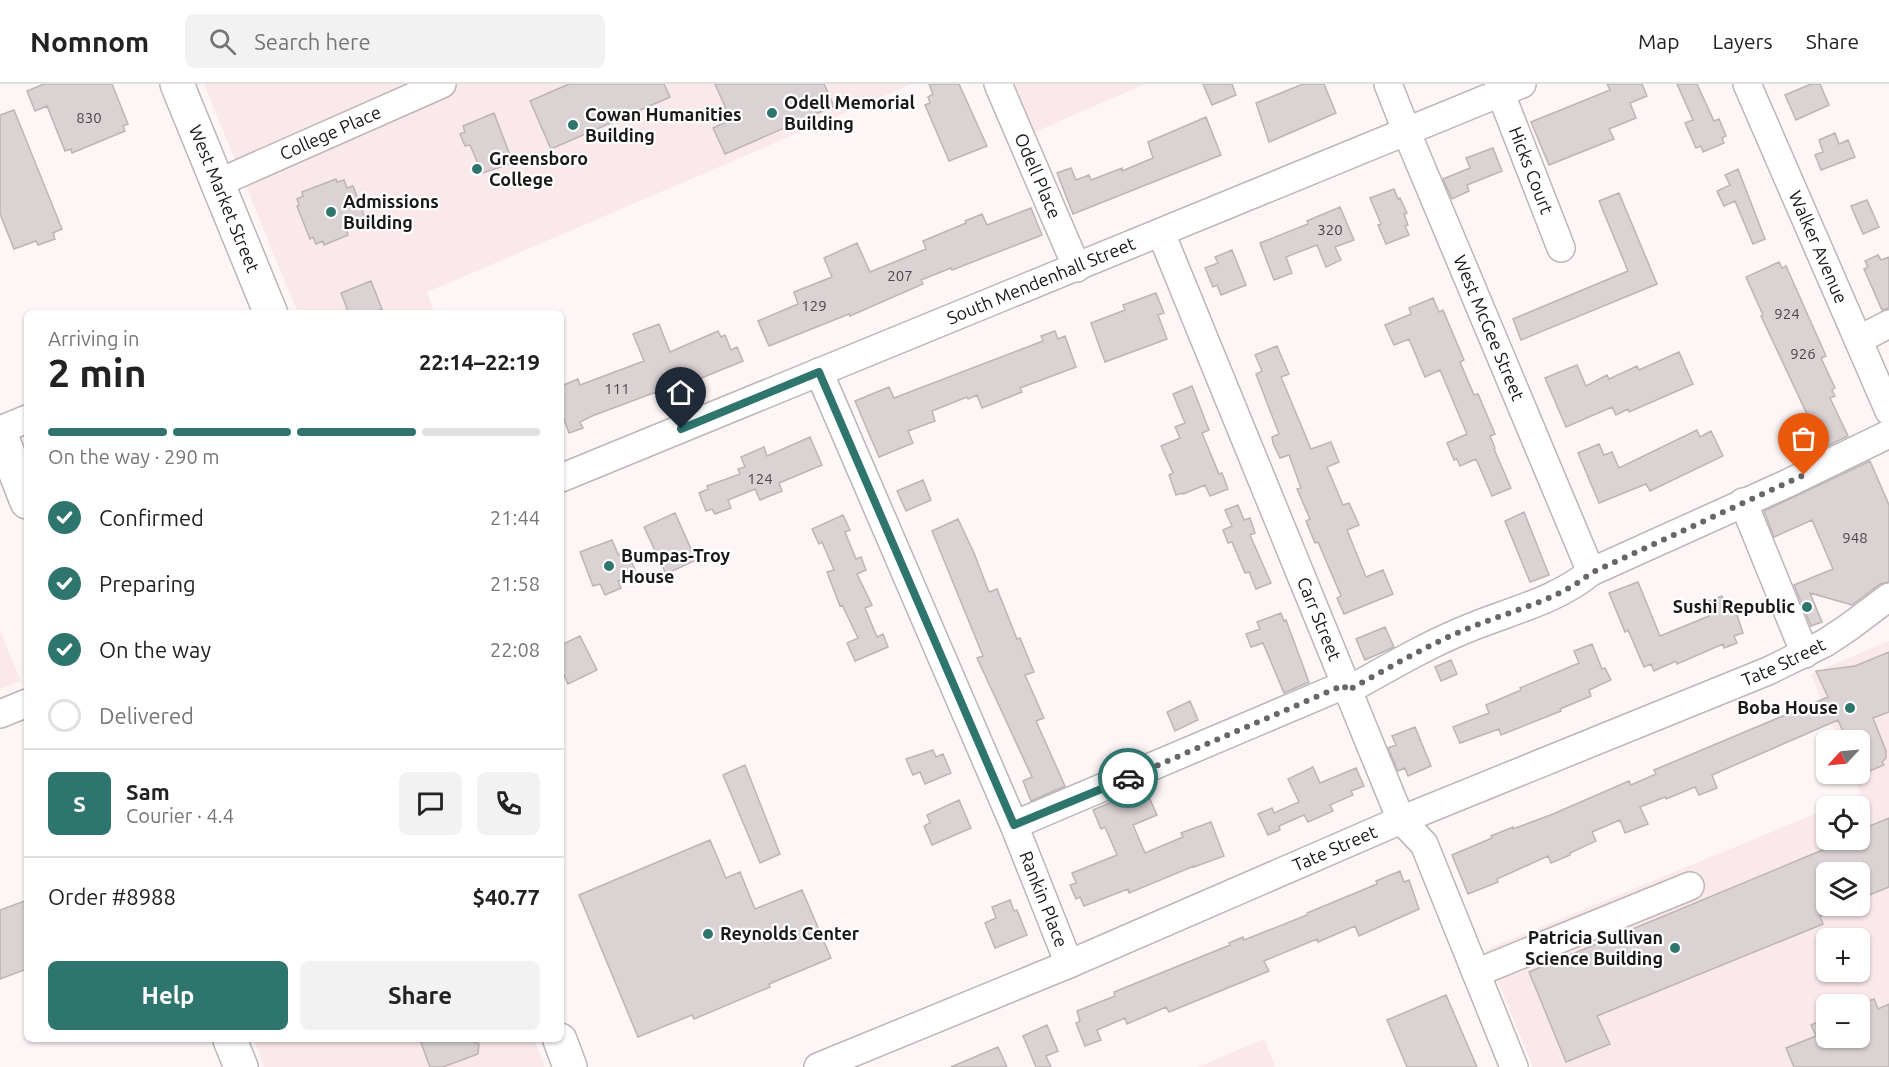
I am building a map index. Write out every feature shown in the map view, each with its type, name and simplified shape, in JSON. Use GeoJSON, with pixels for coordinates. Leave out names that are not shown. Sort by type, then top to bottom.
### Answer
{"type":"FeatureCollection","features":[{"type":"Feature","properties":{"kind":"main road","name":"West Market Street"},"geometry":{"type":"LineString","coordinates":[[177,84],[269,310]]}},
{"type":"Feature","properties":{"kind":"main road"},"geometry":{"type":"LineString","coordinates":[[0,432],[24,494]]}},
{"type":"Feature","properties":{"kind":"main road"},"geometry":{"type":"LineString","coordinates":[[231,1042],[241,1067]]}},
{"type":"Feature","properties":{"kind":"main road"},"geometry":{"type":"LineString","coordinates":[[561,1042],[570,1067]]}},
{"type":"Feature","properties":{"kind":"street","name":"College Place"},"geometry":{"type":"LineString","coordinates":[[218,183],[442,84]]}},
{"type":"Feature","properties":{"kind":"street","name":"West McGee Street"},"geometry":{"type":"LineString","coordinates":[[1388,84],[1591,573]]}},
{"type":"Feature","properties":{"kind":"street","name":"Walker Avenue"},"geometry":{"type":"LineString","coordinates":[[1747,84],[1889,411]]}},
{"type":"Feature","properties":{"kind":"street","name":"Odell Place"},"geometry":{"type":"LineString","coordinates":[[1000,85],[1077,268]]}},
{"type":"Feature","properties":{"kind":"street","name":"South Mendenhall Street"},"geometry":{"type":"LineString","coordinates":[[564,477],[1511,89]]}},
{"type":"Feature","properties":{"kind":"street","name":"Hicks Court"},"geometry":{"type":"LineString","coordinates":[[1511,89],[1561,248]]}},
{"type":"Feature","properties":{"kind":"street","name":"Carr Street"},"geometry":{"type":"LineString","coordinates":[[1161,232],[1401,820],[1424,844],[1514,1067]]}},
{"type":"Feature","properties":{"kind":"street"},"geometry":{"type":"LineString","coordinates":[[1858,340],[1889,324]]}},
{"type":"Feature","properties":{"kind":"street","name":"Rankin Place"},"geometry":{"type":"LineString","coordinates":[[819,372],[1014,825],[1069,964]]}},
{"type":"Feature","properties":{"kind":"street"},"geometry":{"type":"LineString","coordinates":[[0,432],[24,420]]}},
{"type":"Feature","properties":{"kind":"street"},"geometry":{"type":"LineString","coordinates":[[1014,825],[1346,688],[1473,626],[1512,613],[1574,586],[1591,573],[1889,434]]}},
{"type":"Feature","properties":{"kind":"street"},"geometry":{"type":"LineString","coordinates":[[1743,502],[1805,654]]}},
{"type":"Feature","properties":{"kind":"street","name":"Tate Street"},"geometry":{"type":"LineString","coordinates":[[818,1067],[1069,964],[1401,820],[1768,671],[1805,654],[1849,627],[1889,597]]}},
{"type":"Feature","properties":{"kind":"street","name":"Tate Street"},"geometry":{"type":"LineString","coordinates":[[1849,627],[1889,618]]}},
{"type":"Feature","properties":{"kind":"street"},"geometry":{"type":"LineString","coordinates":[[0,714],[24,705]]}},
{"type":"Feature","properties":{"kind":"street"},"geometry":{"type":"LineString","coordinates":[[1476,973],[1690,886]]}},
{"type":"Feature","properties":{"kind":"shaded area","name":"Greensboro College"},"geometry":{"type":"Polygon","coordinates":[[[204,84],[912,84],[427,292],[434,310],[297,310],[204,84]]]}},
{"type":"Feature","properties":{"kind":"shaded area"},"geometry":{"type":"Polygon","coordinates":[[[1013,84],[1145,84],[1035,132],[1013,84]]]}},
{"type":"Feature","properties":{"kind":"shaded area"},"geometry":{"type":"Polygon","coordinates":[[[0,631],[21,681],[0,689],[0,631]]]}},
{"type":"Feature","properties":{"kind":"shaded area"},"geometry":{"type":"Polygon","coordinates":[[[1889,641],[1889,1067],[1533,1067],[1485,950],[1816,814],[1816,850],[1870,850],[1870,796],[1856,796],[1861,794],[1857,784],[1870,784],[1870,730],[1834,730],[1811,674],[1889,641]]]}},
{"type":"Feature","properties":{"kind":"shaded area"},"geometry":{"type":"Polygon","coordinates":[[[1264,1039],[1275,1067],[1198,1067],[1264,1039]]]}},
{"type":"Feature","properties":{"kind":"shaded area"},"geometry":{"type":"Polygon","coordinates":[[[255,1042],[535,1042],[545,1067],[264,1067],[255,1042]]]}},
{"type":"Feature","properties":{"kind":"building"},"geometry":{"type":"Polygon","coordinates":[[[44,84],[112,84],[128,124],[123,126],[125,131],[72,153],[71,149],[65,151],[47,106],[35,111],[27,91],[44,84]]]}},
{"type":"Feature","properties":{"kind":"building","name":"Cowan Humanities Building"},"geometry":{"type":"Polygon","coordinates":[[[569,84],[664,84],[670,97],[551,149],[530,101],[569,84]]]}},
{"type":"Feature","properties":{"kind":"building","name":"Odell Memorial Building"},"geometry":{"type":"Polygon","coordinates":[[[715,84],[824,84],[834,106],[725,154],[713,128],[731,120],[715,84]]]}},
{"type":"Feature","properties":{"kind":"building"},"geometry":{"type":"Polygon","coordinates":[[[929,84],[959,84],[987,146],[949,161],[925,105],[930,103],[928,97],[933,94],[929,84]]]}},
{"type":"Feature","properties":{"kind":"building"},"geometry":{"type":"Polygon","coordinates":[[[1203,84],[1232,84],[1236,95],[1212,105],[1203,84]]]}},
{"type":"Feature","properties":{"kind":"building"},"geometry":{"type":"Polygon","coordinates":[[[1303,84],[1324,84],[1336,113],[1269,142],[1256,103],[1303,84]]]}},
{"type":"Feature","properties":{"kind":"building"},"geometry":{"type":"Polygon","coordinates":[[[1607,84],[1642,84],[1647,96],[1630,103],[1636,118],[1609,129],[1614,139],[1549,165],[1531,122],[1610,90],[1607,84]]]}},
{"type":"Feature","properties":{"kind":"building"},"geometry":{"type":"Polygon","coordinates":[[[1677,84],[1697,84],[1714,121],[1719,119],[1726,136],[1722,138],[1724,143],[1703,152],[1701,146],[1696,148],[1685,123],[1693,120],[1677,84]]]}},
{"type":"Feature","properties":{"kind":"building"},"geometry":{"type":"Polygon","coordinates":[[[1811,84],[1820,84],[1829,105],[1796,120],[1785,95],[1811,84]]]}},
{"type":"Feature","properties":{"kind":"building"},"geometry":{"type":"Polygon","coordinates":[[[14,110],[62,229],[53,233],[55,239],[38,245],[36,241],[14,249],[0,214],[0,115],[14,110]]]}},
{"type":"Feature","properties":{"kind":"building"},"geometry":{"type":"Polygon","coordinates":[[[494,113],[513,163],[482,173],[470,145],[465,146],[460,134],[465,132],[463,126],[494,113]]]}},
{"type":"Feature","properties":{"kind":"building"},"geometry":{"type":"Polygon","coordinates":[[[1206,117],[1221,155],[1073,214],[1057,173],[1071,168],[1076,180],[1089,175],[1091,180],[1122,168],[1122,171],[1153,158],[1148,142],[1206,117]]]}},
{"type":"Feature","properties":{"kind":"building"},"geometry":{"type":"Polygon","coordinates":[[[1835,133],[1839,144],[1848,140],[1855,157],[1821,170],[1815,155],[1823,152],[1819,140],[1835,133]]]}},
{"type":"Feature","properties":{"kind":"building"},"geometry":{"type":"Polygon","coordinates":[[[1493,148],[1502,171],[1467,185],[1469,191],[1452,199],[1443,179],[1470,168],[1466,158],[1493,148]]]}},
{"type":"Feature","properties":{"kind":"building"},"geometry":{"type":"Polygon","coordinates":[[[1738,169],[1765,239],[1753,244],[1735,201],[1724,206],[1717,191],[1730,185],[1725,175],[1738,169]]]}},
{"type":"Feature","properties":{"kind":"building","name":"Admissions Building"},"geometry":{"type":"Polygon","coordinates":[[[336,179],[337,182],[344,180],[347,188],[353,186],[365,218],[346,228],[348,235],[324,245],[323,241],[316,244],[313,237],[310,239],[297,206],[299,205],[297,199],[303,196],[302,192],[336,179]]]}},
{"type":"Feature","properties":{"kind":"building"},"geometry":{"type":"Polygon","coordinates":[[[1394,189],[1407,213],[1404,214],[1408,225],[1405,226],[1409,235],[1386,244],[1378,225],[1381,224],[1370,198],[1394,189]]]}},
{"type":"Feature","properties":{"kind":"building"},"geometry":{"type":"Polygon","coordinates":[[[1619,193],[1657,284],[1521,340],[1513,319],[1628,271],[1599,201],[1619,193]]]}},
{"type":"Feature","properties":{"kind":"building"},"geometry":{"type":"Polygon","coordinates":[[[1867,200],[1879,227],[1863,234],[1851,206],[1867,200]]]}},
{"type":"Feature","properties":{"kind":"building"},"geometry":{"type":"Polygon","coordinates":[[[1340,207],[1354,240],[1335,247],[1341,260],[1326,267],[1317,245],[1286,257],[1292,273],[1274,280],[1260,243],[1308,224],[1307,221],[1340,207]]]}},
{"type":"Feature","properties":{"kind":"building"},"geometry":{"type":"Polygon","coordinates":[[[1031,208],[1042,235],[921,280],[923,284],[850,316],[849,314],[769,346],[758,321],[798,304],[794,292],[832,277],[824,258],[857,243],[870,272],[926,249],[923,241],[982,214],[987,225],[1031,208]]]}},
{"type":"Feature","properties":{"kind":"building"},"geometry":{"type":"Polygon","coordinates":[[[1232,250],[1246,285],[1221,295],[1217,285],[1213,287],[1205,268],[1218,263],[1215,257],[1232,250]]]}},
{"type":"Feature","properties":{"kind":"building"},"geometry":{"type":"Polygon","coordinates":[[[1878,255],[1881,260],[1889,257],[1889,308],[1882,310],[1864,269],[1868,267],[1865,261],[1878,255]]]}},
{"type":"Feature","properties":{"kind":"building"},"geometry":{"type":"Polygon","coordinates":[[[1779,262],[1782,268],[1786,266],[1826,356],[1821,358],[1835,388],[1832,390],[1835,396],[1830,398],[1848,436],[1795,462],[1787,446],[1797,441],[1795,436],[1813,427],[1761,316],[1763,315],[1746,277],[1779,262]]]}},
{"type":"Feature","properties":{"kind":"building"},"geometry":{"type":"Polygon","coordinates":[[[371,281],[382,309],[347,310],[341,293],[371,281]]]}},
{"type":"Feature","properties":{"kind":"building"},"geometry":{"type":"Polygon","coordinates":[[[1156,293],[1164,313],[1158,315],[1167,339],[1105,362],[1091,323],[1125,310],[1123,305],[1156,293]]]}},
{"type":"Feature","properties":{"kind":"building"},"geometry":{"type":"Polygon","coordinates":[[[1433,298],[1439,312],[1443,310],[1464,360],[1460,362],[1474,395],[1478,394],[1495,434],[1490,436],[1511,488],[1492,496],[1476,459],[1460,466],[1457,459],[1454,460],[1447,443],[1467,434],[1440,370],[1425,377],[1409,339],[1394,345],[1385,325],[1411,314],[1409,308],[1433,298]]]}},
{"type":"Feature","properties":{"kind":"building"},"geometry":{"type":"Polygon","coordinates":[[[659,324],[670,352],[718,331],[721,337],[725,335],[731,350],[737,347],[743,361],[657,396],[656,392],[592,416],[580,422],[583,428],[569,433],[564,419],[564,385],[578,379],[580,385],[644,361],[633,334],[659,324]]]}},
{"type":"Feature","properties":{"kind":"building"},"geometry":{"type":"Polygon","coordinates":[[[1055,331],[1058,339],[1065,336],[1076,367],[1020,388],[1022,392],[982,408],[977,395],[932,411],[935,421],[908,431],[913,443],[879,457],[855,401],[889,387],[894,398],[1043,341],[1041,336],[1055,331]]]}},
{"type":"Feature","properties":{"kind":"building"},"geometry":{"type":"Polygon","coordinates":[[[1277,346],[1289,374],[1281,377],[1311,449],[1331,442],[1339,462],[1327,467],[1343,505],[1349,503],[1359,525],[1347,530],[1366,577],[1383,570],[1393,594],[1344,614],[1337,598],[1341,596],[1318,542],[1315,543],[1306,521],[1310,519],[1297,489],[1301,488],[1289,455],[1280,458],[1273,443],[1272,437],[1279,434],[1256,374],[1262,371],[1255,355],[1277,346]]]}},
{"type":"Feature","properties":{"kind":"building"},"geometry":{"type":"Polygon","coordinates":[[[1679,352],[1693,384],[1629,412],[1628,409],[1616,415],[1612,407],[1566,427],[1545,378],[1577,365],[1586,386],[1607,375],[1609,379],[1637,366],[1639,370],[1679,352]]]}},
{"type":"Feature","properties":{"kind":"building"},"geometry":{"type":"Polygon","coordinates":[[[1192,386],[1209,430],[1202,433],[1219,474],[1222,473],[1228,489],[1210,496],[1205,485],[1176,495],[1169,475],[1173,473],[1161,446],[1180,438],[1175,427],[1185,423],[1173,394],[1192,386]]]}},
{"type":"Feature","properties":{"kind":"building"},"geometry":{"type":"Polygon","coordinates":[[[1697,430],[1700,437],[1711,431],[1723,456],[1650,491],[1646,484],[1599,503],[1578,453],[1599,444],[1604,455],[1612,452],[1619,468],[1697,430]]]}},
{"type":"Feature","properties":{"kind":"building"},"geometry":{"type":"Polygon","coordinates":[[[810,437],[822,465],[779,483],[782,491],[760,500],[755,489],[728,500],[731,508],[715,514],[712,509],[706,511],[699,493],[708,489],[707,486],[740,474],[738,469],[745,467],[741,457],[764,447],[767,456],[810,437]]]}},
{"type":"Feature","properties":{"kind":"building"},"geometry":{"type":"Polygon","coordinates":[[[1870,461],[1889,505],[1889,582],[1880,584],[1852,605],[1810,593],[1822,622],[1811,626],[1794,585],[1833,569],[1812,520],[1774,537],[1764,511],[1870,461]]]}},
{"type":"Feature","properties":{"kind":"building"},"geometry":{"type":"Polygon","coordinates":[[[923,480],[931,500],[906,511],[897,491],[923,480]]]}},
{"type":"Feature","properties":{"kind":"building"},"geometry":{"type":"Polygon","coordinates":[[[1238,505],[1244,520],[1250,518],[1255,533],[1250,535],[1271,583],[1256,589],[1249,572],[1245,573],[1232,542],[1228,543],[1223,530],[1232,526],[1225,510],[1238,505]]]}},
{"type":"Feature","properties":{"kind":"building"},"geometry":{"type":"Polygon","coordinates":[[[1524,512],[1549,575],[1530,582],[1505,521],[1524,512]]]}},
{"type":"Feature","properties":{"kind":"building"},"geometry":{"type":"Polygon","coordinates":[[[675,513],[696,560],[666,574],[644,527],[675,513]]]}},
{"type":"Feature","properties":{"kind":"building"},"geometry":{"type":"Polygon","coordinates":[[[843,515],[850,530],[845,532],[856,559],[861,557],[866,570],[857,574],[872,605],[865,608],[877,637],[883,634],[888,647],[855,661],[847,643],[858,638],[842,605],[840,606],[827,572],[834,570],[822,542],[819,544],[812,529],[843,515]]]}},
{"type":"Feature","properties":{"kind":"building"},"geometry":{"type":"Polygon","coordinates":[[[958,519],[989,592],[997,589],[1017,639],[1020,638],[1034,672],[1025,675],[1044,718],[1036,721],[1065,786],[1031,801],[1023,781],[1032,777],[977,658],[983,656],[932,531],[958,519]]]}},
{"type":"Feature","properties":{"kind":"building","name":"Bumpas-Troy House"},"geometry":{"type":"Polygon","coordinates":[[[612,540],[618,554],[632,563],[635,569],[633,575],[618,581],[621,588],[605,595],[600,584],[593,586],[580,552],[612,540]]]}},
{"type":"Feature","properties":{"kind":"building"},"geometry":{"type":"Polygon","coordinates":[[[1638,582],[1660,636],[1709,616],[1704,603],[1722,596],[1728,612],[1735,609],[1743,633],[1734,636],[1737,643],[1724,648],[1723,644],[1677,664],[1676,661],[1654,671],[1651,664],[1644,667],[1628,630],[1625,632],[1609,593],[1638,582]]]}},
{"type":"Feature","properties":{"kind":"building"},"geometry":{"type":"Polygon","coordinates":[[[1281,613],[1284,621],[1286,620],[1309,682],[1284,693],[1263,643],[1251,647],[1246,634],[1260,629],[1257,622],[1281,613]]]}},
{"type":"Feature","properties":{"kind":"building"},"geometry":{"type":"Polygon","coordinates":[[[1385,627],[1394,647],[1365,660],[1356,639],[1385,627]]]}},
{"type":"Feature","properties":{"kind":"building"},"geometry":{"type":"Polygon","coordinates":[[[580,636],[597,670],[568,684],[564,675],[564,644],[580,636]]]}},
{"type":"Feature","properties":{"kind":"building"},"geometry":{"type":"Polygon","coordinates":[[[1592,644],[1602,669],[1605,668],[1611,680],[1589,690],[1591,696],[1560,709],[1561,711],[1501,735],[1499,729],[1460,743],[1453,727],[1489,713],[1486,705],[1579,663],[1574,651],[1592,644]]]}},
{"type":"Feature","properties":{"kind":"building"},"geometry":{"type":"Polygon","coordinates":[[[1889,652],[1889,712],[1873,718],[1886,751],[1886,758],[1882,762],[1884,765],[1870,771],[1870,730],[1842,730],[1838,720],[1712,775],[1717,788],[1699,795],[1695,787],[1640,807],[1648,824],[1625,833],[1620,820],[1592,832],[1596,841],[1570,855],[1551,863],[1548,856],[1497,879],[1498,882],[1468,894],[1452,855],[1492,838],[1491,836],[1553,814],[1629,781],[1631,785],[1656,774],[1654,770],[1828,697],[1816,671],[1855,666],[1889,652]]]}},
{"type":"Feature","properties":{"kind":"building"},"geometry":{"type":"Polygon","coordinates":[[[1451,660],[1457,674],[1441,681],[1435,667],[1451,660]]]}},
{"type":"Feature","properties":{"kind":"building"},"geometry":{"type":"Polygon","coordinates":[[[1190,701],[1198,720],[1175,731],[1167,712],[1190,701]]]}},
{"type":"Feature","properties":{"kind":"building"},"geometry":{"type":"Polygon","coordinates":[[[1415,727],[1431,766],[1408,776],[1405,768],[1398,771],[1388,748],[1396,745],[1392,736],[1415,727]]]}},
{"type":"Feature","properties":{"kind":"building"},"geometry":{"type":"Polygon","coordinates":[[[933,750],[936,757],[943,754],[951,773],[925,784],[920,772],[913,775],[906,759],[933,750]]]}},
{"type":"Feature","properties":{"kind":"building"},"geometry":{"type":"Polygon","coordinates":[[[745,765],[780,854],[760,863],[723,775],[745,765]]]}},
{"type":"Feature","properties":{"kind":"building"},"geometry":{"type":"Polygon","coordinates":[[[1313,767],[1320,783],[1356,768],[1364,786],[1351,791],[1353,795],[1330,805],[1333,811],[1308,822],[1304,815],[1279,826],[1280,830],[1268,835],[1258,814],[1272,808],[1274,813],[1299,802],[1288,779],[1313,767]]]}},
{"type":"Feature","properties":{"kind":"building"},"geometry":{"type":"Polygon","coordinates":[[[1145,788],[1157,815],[1133,825],[1145,853],[1183,837],[1181,833],[1211,822],[1224,856],[1129,893],[1128,889],[1084,906],[1080,897],[1076,899],[1070,885],[1076,883],[1072,873],[1117,855],[1105,827],[1101,829],[1093,810],[1145,788]]]}},
{"type":"Feature","properties":{"kind":"building"},"geometry":{"type":"Polygon","coordinates":[[[959,800],[971,828],[932,845],[924,826],[930,823],[927,815],[959,800]]]}},
{"type":"Feature","properties":{"kind":"building","name":"Patricia Sullivan Science Building"},"geometry":{"type":"Polygon","coordinates":[[[1889,818],[1889,887],[1870,895],[1870,862],[1816,862],[1816,916],[1820,916],[1823,924],[1597,1016],[1610,1044],[1566,1062],[1529,972],[1823,850],[1870,850],[1870,826],[1889,818]]]}},
{"type":"Feature","properties":{"kind":"building","name":"Reynolds Center"},"geometry":{"type":"Polygon","coordinates":[[[710,840],[726,878],[740,872],[755,909],[802,890],[831,958],[694,1019],[692,1015],[638,1037],[579,895],[710,840]]]}},
{"type":"Feature","properties":{"kind":"building"},"geometry":{"type":"Polygon","coordinates":[[[1400,871],[1404,882],[1409,880],[1419,909],[1359,936],[1355,926],[1318,942],[1317,939],[1264,961],[1269,971],[1169,1012],[1166,1007],[1127,1024],[1125,1018],[1097,1030],[1101,1040],[1085,1046],[1076,1023],[1080,1021],[1077,1011],[1115,996],[1114,992],[1230,945],[1229,943],[1243,937],[1244,940],[1307,915],[1307,913],[1377,884],[1376,881],[1400,871]]]}},
{"type":"Feature","properties":{"kind":"building"},"geometry":{"type":"Polygon","coordinates":[[[1010,900],[1014,911],[1017,910],[1027,935],[995,948],[985,923],[996,918],[992,907],[1010,900]]]}},
{"type":"Feature","properties":{"kind":"building"},"geometry":{"type":"Polygon","coordinates":[[[24,901],[24,970],[0,979],[0,910],[24,901]]]}},
{"type":"Feature","properties":{"kind":"building"},"geometry":{"type":"Polygon","coordinates":[[[1446,995],[1477,1067],[1407,1067],[1387,1020],[1446,995]]]}},
{"type":"Feature","properties":{"kind":"building"},"geometry":{"type":"Polygon","coordinates":[[[1874,999],[1878,1009],[1889,1004],[1889,1067],[1794,1067],[1786,1048],[1816,1036],[1816,1048],[1870,1048],[1870,1000],[1874,999]]]}},
{"type":"Feature","properties":{"kind":"building"},"geometry":{"type":"Polygon","coordinates":[[[1816,1023],[1816,1036],[1811,1025],[1816,1023]]]}},
{"type":"Feature","properties":{"kind":"building"},"geometry":{"type":"Polygon","coordinates":[[[1047,1025],[1058,1051],[1046,1056],[1051,1067],[1036,1067],[1023,1036],[1047,1025]]]}},
{"type":"Feature","properties":{"kind":"building"},"geometry":{"type":"Polygon","coordinates":[[[421,1042],[474,1042],[479,1044],[478,1054],[443,1067],[430,1067],[421,1042]]]}},
{"type":"Feature","properties":{"kind":"building"},"geometry":{"type":"Polygon","coordinates":[[[998,1047],[1007,1067],[951,1067],[998,1047]]]}},
{"type":"Feature","properties":{"kind":"way so far"},"geometry":{"type":"LineString","coordinates":[[1128,778],[1344,685],[1347,691],[1473,626],[1512,613],[1574,586],[1591,573],[1804,475]]}},
{"type":"Feature","properties":{"kind":"place","name":"Odell Memorial Building"},"geometry":{"type":"Point","coordinates":[772,113]}},
{"type":"Feature","properties":{"kind":"place","name":"Cowan Humanities Building"},"geometry":{"type":"Point","coordinates":[573,125]}},
{"type":"Feature","properties":{"kind":"place","name":"Greensboro College"},"geometry":{"type":"Point","coordinates":[477,169]}},
{"type":"Feature","properties":{"kind":"place","name":"Admissions Building"},"geometry":{"type":"Point","coordinates":[331,212]}},
{"type":"Feature","properties":{"kind":"place","name":"Bumpas-Troy House"},"geometry":{"type":"Point","coordinates":[609,566]}},
{"type":"Feature","properties":{"kind":"place","name":"Sushi Republic"},"geometry":{"type":"Point","coordinates":[1807,607]}},
{"type":"Feature","properties":{"kind":"place","name":"Boba House"},"geometry":{"type":"Point","coordinates":[1850,708]}},
{"type":"Feature","properties":{"kind":"place","name":"Reynolds Center"},"geometry":{"type":"Point","coordinates":[708,934]}},
{"type":"Feature","properties":{"kind":"place","name":"Patricia Sullivan Science Building"},"geometry":{"type":"Point","coordinates":[1675,948]}},
{"type":"Feature","properties":{"kind":"route"},"geometry":{"type":"LineString","coordinates":[[681,429],[819,372],[1014,825],[1128,778]]}}]}
